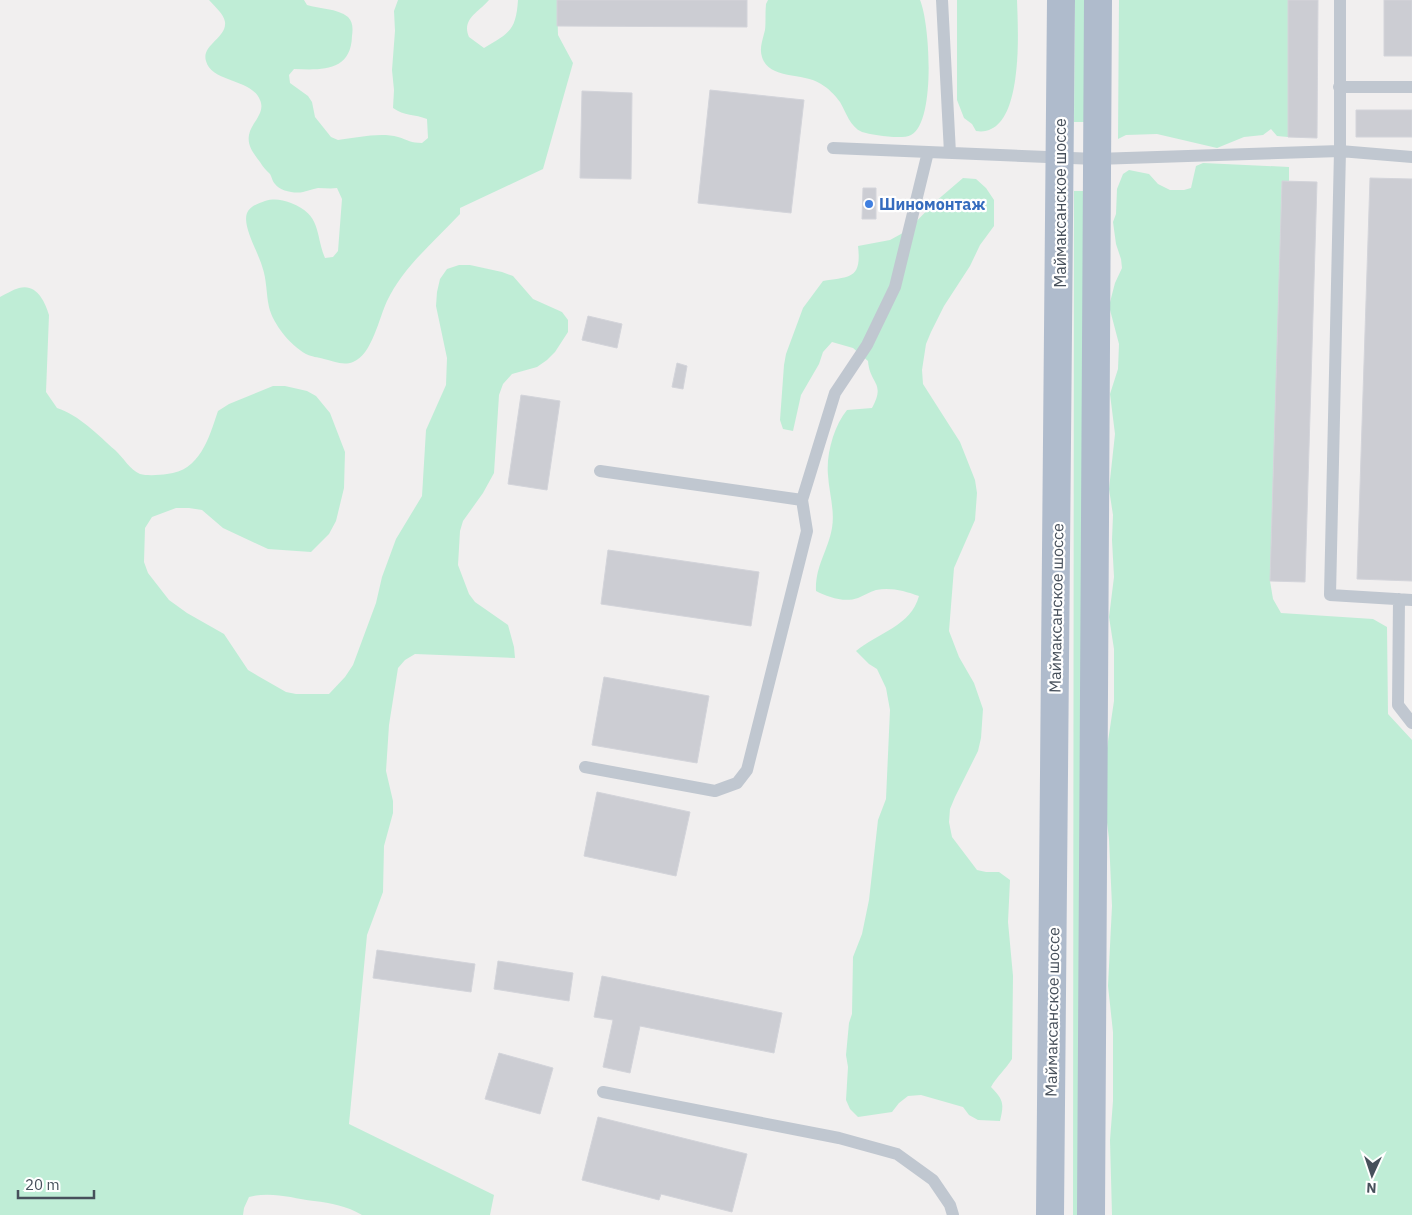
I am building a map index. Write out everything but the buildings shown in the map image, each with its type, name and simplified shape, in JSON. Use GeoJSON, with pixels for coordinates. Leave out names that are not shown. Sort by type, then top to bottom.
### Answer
{"type":"FeatureCollection","features":[{"type":"Feature","properties":{"kind":"main road","name":"Маймаксанское шоссе"},"geometry":{"type":"LineString","coordinates":[[1050,1215],[1061,0]]}},
{"type":"Feature","properties":{"kind":"main road"},"geometry":{"type":"LineString","coordinates":[[1091,1215],[1098,0]]}},
{"type":"Feature","properties":{"kind":"lane"},"geometry":{"type":"LineString","coordinates":[[942,0],[950,153]]}},
{"type":"Feature","properties":{"kind":"lane"},"geometry":{"type":"LineString","coordinates":[[1340,0],[1340,152],[1330,595],[1406,599],[1398,704],[1412,723]]}},
{"type":"Feature","properties":{"kind":"lane"},"geometry":{"type":"LineString","coordinates":[[1339,87],[1412,87]]}},
{"type":"Feature","properties":{"kind":"lane"},"geometry":{"type":"LineString","coordinates":[[833,148],[1096,159],[1340,152],[1412,157]]}},
{"type":"Feature","properties":{"kind":"lane"},"geometry":{"type":"LineString","coordinates":[[585,767],[715,791],[737,783],[747,770],[807,531],[802,500],[835,393],[867,345],[895,287],[928,152]]}},
{"type":"Feature","properties":{"kind":"lane"},"geometry":{"type":"LineString","coordinates":[[600,471],[802,500]]}},
{"type":"Feature","properties":{"kind":"lane"},"geometry":{"type":"LineString","coordinates":[[603,1092],[839,1138],[897,1154],[933,1180],[950,1205],[953,1215]]}},
{"type":"Feature","properties":{"kind":"green space"},"geometry":{"type":"Polygon","coordinates":[[[209,0],[304,0],[307,5],[344,14],[352,23],[350,48],[346,56],[340,63],[333,66],[314,69],[294,69],[289,75],[290,83],[308,96],[312,102],[315,117],[331,137],[338,140],[384,135],[422,143],[428,138],[427,119],[393,108],[394,11],[398,0],[489,0],[472,16],[467,25],[469,37],[484,48],[500,39],[510,30],[515,18],[518,0],[557,0],[558,35],[573,63],[543,169],[460,208],[460,214],[411,265],[394,288],[370,344],[360,358],[353,362],[346,364],[338,363],[306,354],[283,334],[271,314],[264,271],[247,225],[248,211],[257,204],[272,200],[285,201],[301,208],[313,219],[325,258],[333,257],[338,251],[342,199],[337,188],[318,188],[296,193],[280,188],[274,183],[270,174],[253,153],[249,143],[249,135],[260,114],[260,100],[249,88],[216,73],[206,61],[205,55],[207,50],[225,28],[225,22],[221,13],[209,0]]]}},
{"type":"Feature","properties":{"kind":"green space"},"geometry":{"type":"Polygon","coordinates":[[[768,0],[920,0],[924,12],[929,71],[924,112],[919,126],[911,135],[901,137],[880,136],[862,132],[854,127],[840,102],[824,86],[814,80],[779,72],[766,64],[761,50],[768,0]]]}},
{"type":"Feature","properties":{"kind":"green space"},"geometry":{"type":"Polygon","coordinates":[[[957,0],[1017,0],[1017,57],[1011,101],[1003,118],[992,129],[976,131],[972,124],[964,118],[957,100],[957,0]]]}},
{"type":"Feature","properties":{"kind":"green space"},"geometry":{"type":"Polygon","coordinates":[[[1075,0],[1086,0],[1085,122],[1074,122],[1075,0]]]}},
{"type":"Feature","properties":{"kind":"green space"},"geometry":{"type":"Polygon","coordinates":[[[1119,0],[1289,0],[1288,137],[1277,136],[1271,129],[1263,135],[1244,137],[1217,148],[1157,134],[1126,135],[1118,139],[1119,0]]]}},
{"type":"Feature","properties":{"kind":"green space"},"geometry":{"type":"Polygon","coordinates":[[[1203,163],[1289,167],[1289,181],[1282,181],[1270,581],[1273,599],[1281,613],[1373,619],[1387,627],[1388,714],[1412,740],[1412,1215],[1112,1215],[1110,1140],[1113,1101],[1113,1032],[1108,986],[1112,906],[1106,814],[1107,748],[1114,701],[1114,649],[1109,617],[1114,577],[1113,515],[1109,489],[1115,434],[1110,394],[1118,369],[1119,344],[1109,306],[1115,283],[1122,268],[1113,222],[1116,214],[1117,189],[1123,174],[1129,170],[1149,174],[1158,184],[1170,190],[1184,190],[1191,188],[1196,166],[1203,163]]]}},
{"type":"Feature","properties":{"kind":"green space"},"geometry":{"type":"Polygon","coordinates":[[[963,178],[976,179],[986,188],[994,200],[994,226],[980,245],[970,266],[944,306],[931,332],[926,344],[922,370],[923,384],[960,442],[975,480],[977,493],[975,520],[954,568],[949,631],[959,657],[974,683],[983,709],[981,738],[978,751],[950,809],[949,822],[952,837],[977,870],[999,872],[1010,880],[1008,922],[1013,976],[1012,1059],[991,1087],[1001,1099],[1000,1121],[978,1120],[969,1115],[963,1107],[921,1095],[908,1096],[892,1112],[858,1117],[850,1109],[846,1100],[848,1067],[846,1055],[849,1023],[852,1014],[853,957],[862,934],[869,900],[878,820],[886,799],[890,710],[886,688],[877,669],[856,651],[901,622],[909,615],[919,596],[898,590],[882,589],[858,598],[842,600],[816,591],[816,582],[833,521],[828,467],[832,441],[838,424],[847,410],[872,408],[878,393],[868,361],[853,348],[832,342],[823,352],[819,364],[801,395],[793,431],[783,429],[780,420],[784,365],[786,354],[803,308],[823,281],[847,277],[852,274],[856,271],[858,265],[858,246],[890,240],[901,234],[911,227],[935,202],[963,178]]]}},
{"type":"Feature","properties":{"kind":"green space"},"geometry":{"type":"Polygon","coordinates":[[[1074,191],[1084,191],[1084,1215],[1073,1215],[1074,191]]]}},
{"type":"Feature","properties":{"kind":"green space"},"geometry":{"type":"Polygon","coordinates":[[[459,265],[470,265],[513,276],[533,299],[562,312],[568,320],[568,332],[555,352],[547,360],[537,367],[512,374],[503,384],[499,395],[494,473],[483,493],[463,521],[460,531],[458,565],[469,594],[475,602],[508,625],[515,658],[415,654],[405,660],[398,668],[389,725],[386,771],[393,801],[393,813],[384,846],[383,892],[367,935],[349,1124],[494,1195],[490,1215],[362,1215],[351,1209],[333,1204],[282,1196],[257,1195],[249,1197],[243,1215],[0,1215],[0,297],[25,287],[39,294],[49,315],[46,392],[57,408],[73,415],[88,426],[115,450],[133,470],[140,474],[167,474],[178,472],[188,467],[202,452],[218,411],[229,404],[273,386],[285,386],[307,391],[316,396],[330,413],[345,452],[344,488],[336,521],[329,534],[311,552],[268,549],[223,528],[202,510],[176,508],[152,517],[145,528],[144,562],[148,573],[169,600],[187,613],[224,634],[248,670],[286,692],[296,694],[329,694],[353,665],[376,603],[382,577],[396,539],[422,496],[426,430],[446,385],[447,358],[436,306],[437,292],[440,279],[447,269],[459,265]]]}},
{"type":"Feature","properties":{"kind":"place","name":"Шиномонтаж"},"geometry":{"type":"Point","coordinates":[869,204]}}]}
